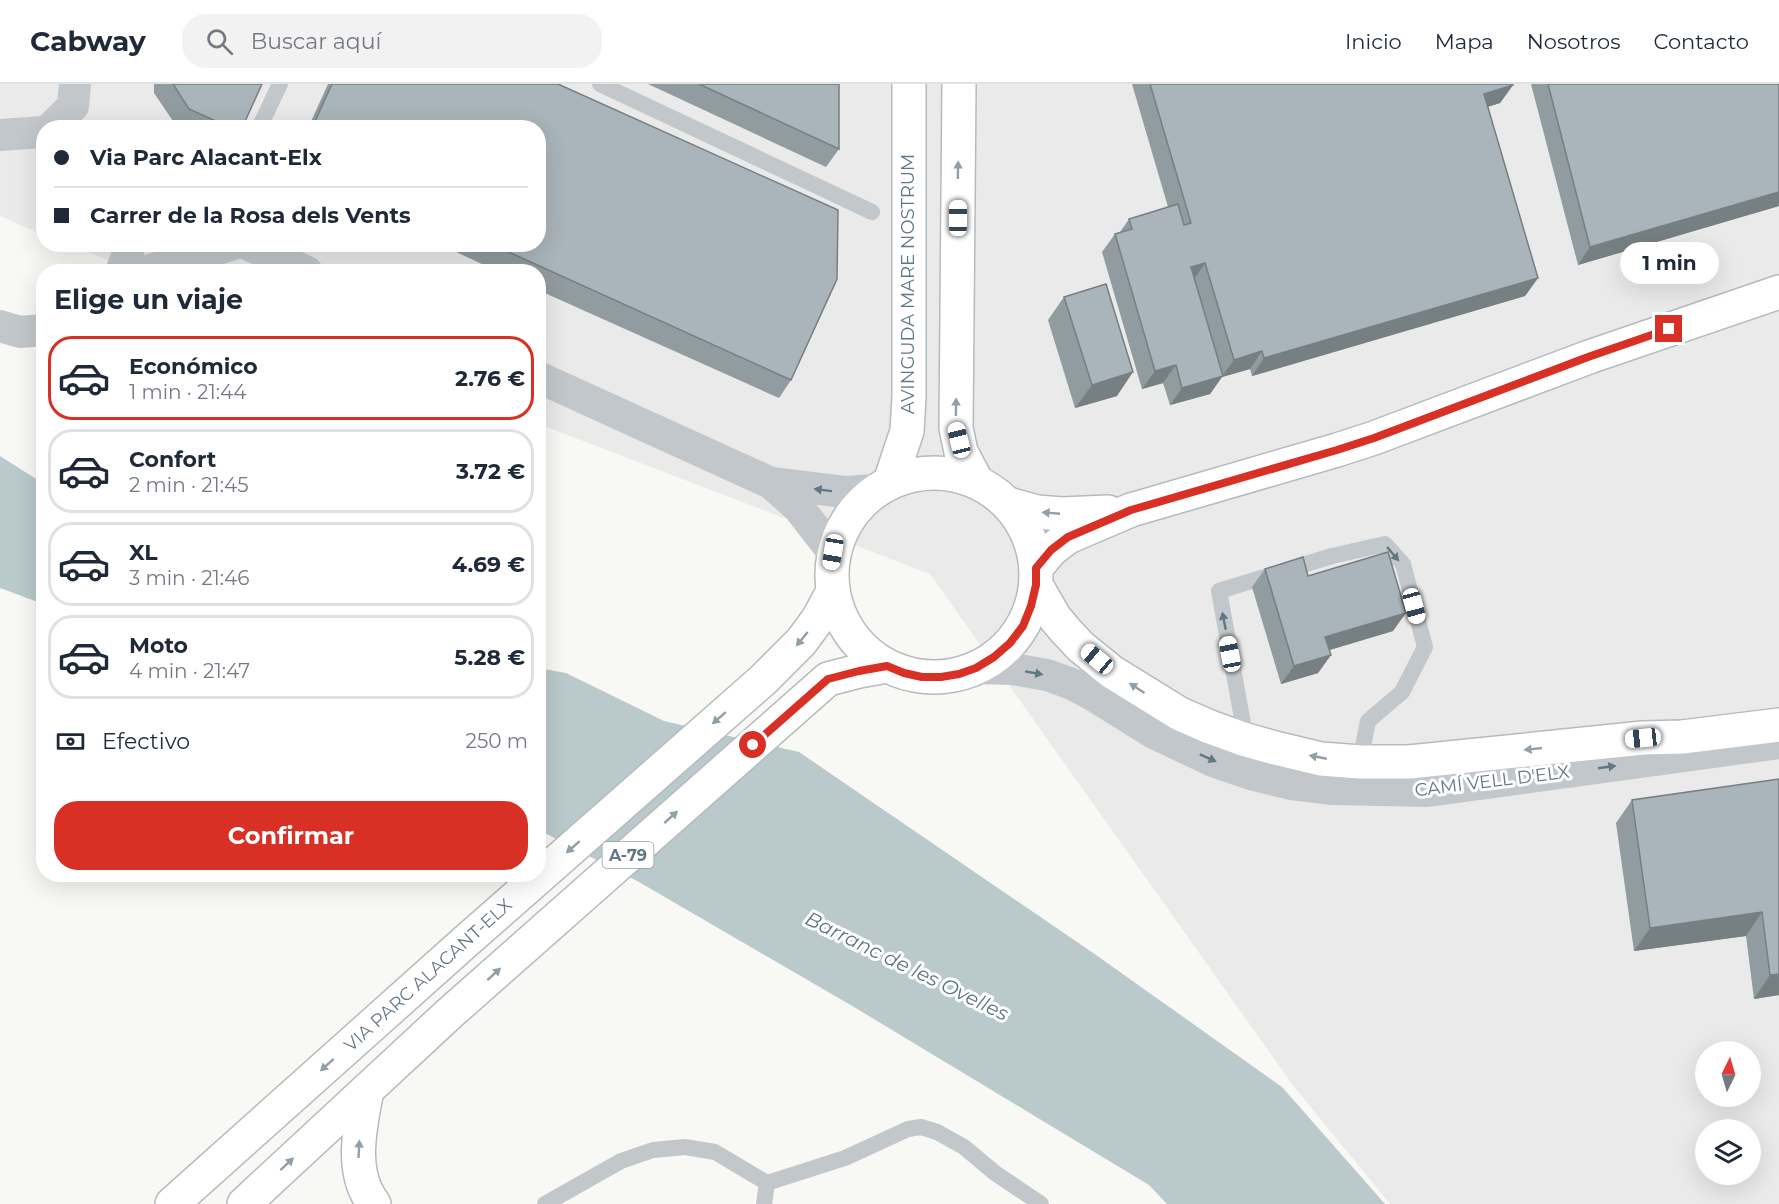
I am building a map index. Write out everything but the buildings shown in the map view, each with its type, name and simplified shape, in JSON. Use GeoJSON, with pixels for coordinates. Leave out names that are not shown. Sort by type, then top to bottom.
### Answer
{"type":"FeatureCollection","features":[{"type":"Feature","properties":{"kind":"main road","name":"AVINGUDA MARE NOSTRUM"},"geometry":{"type":"LineString","coordinates":[[883,486],[907,431],[909,397],[909,84]]}},
{"type":"Feature","properties":{"kind":"main road"},"geometry":{"type":"LineString","coordinates":[[959,84],[956,428],[962,452],[977,482]]}},
{"type":"Feature","properties":{"kind":"main road"},"geometry":{"type":"LineString","coordinates":[[1036,577],[1051,550],[1068,537],[1131,510],[1374,438],[1588,357],[1779,292]]}},
{"type":"Feature","properties":{"kind":"main road"},"geometry":{"type":"LineString","coordinates":[[919,474],[949,474],[977,482],[1008,504],[1028,534],[1033,550],[1036,577],[1031,606],[1023,626],[1010,643],[994,657],[976,668],[959,674],[922,677],[887,666],[867,653],[851,636],[839,616],[832,593],[833,552],[849,518],[883,486],[919,474]]}},
{"type":"Feature","properties":{"kind":"main road"},"geometry":{"type":"LineString","coordinates":[[1008,504],[1037,512],[1062,514],[1131,510]]}},
{"type":"Feature","properties":{"kind":"main road","name":"CAMÍ VELL D'ELX"},"geometry":{"type":"LineString","coordinates":[[1036,577],[1055,618],[1066,631],[1112,672],[1180,714],[1210,727],[1246,740],[1321,759],[1408,762],[1643,738],[1682,737],[1779,725]]}},
{"type":"Feature","properties":{"kind":"main road","name":"VIA PARC ALACANT-ELX"},"geometry":{"type":"LineString","coordinates":[[546,871],[763,680],[801,642],[818,619],[832,593]]}},
{"type":"Feature","properties":{"kind":"main road","name":"A-79"},"geometry":{"type":"LineString","coordinates":[[244,1204],[450,1013],[828,679],[887,666]]}},
{"type":"Feature","properties":{"kind":"main road","name":"VIA PARC ALACANT-ELX"},"geometry":{"type":"LineString","coordinates":[[172,1204],[533,882]]}},
{"type":"Feature","properties":{"kind":"main road"},"geometry":{"type":"LineString","coordinates":[[367,1090],[359,1162],[361,1180],[374,1204]]}},
{"type":"Feature","properties":{"kind":"street"},"geometry":{"type":"LineString","coordinates":[[59,120],[73,106],[75,84]]}},
{"type":"Feature","properties":{"kind":"street"},"geometry":{"type":"LineString","coordinates":[[0,135],[36,133]]}},
{"type":"Feature","properties":{"kind":"street"},"geometry":{"type":"LineString","coordinates":[[170,264],[208,252]]}},
{"type":"Feature","properties":{"kind":"street"},"geometry":{"type":"LineString","coordinates":[[264,252],[290,264]]}},
{"type":"Feature","properties":{"kind":"street"},"geometry":{"type":"LineString","coordinates":[[0,326],[20,332],[36,331]]}},
{"type":"Feature","properties":{"kind":"street"},"geometry":{"type":"LineString","coordinates":[[546,381],[771,483],[798,507],[833,552]]}},
{"type":"Feature","properties":{"kind":"street"},"geometry":{"type":"LineString","coordinates":[[771,483],[845,492],[883,486]]}},
{"type":"Feature","properties":{"kind":"street","name":"CAMÍ VELL D'ELX"},"geometry":{"type":"LineString","coordinates":[[976,668],[1012,669],[1047,675],[1072,684],[1152,732],[1213,761],[1254,775],[1291,784],[1333,789],[1428,791],[1779,743]]}},
{"type":"Feature","properties":{"kind":"lane"},"geometry":{"type":"LineString","coordinates":[[263,120],[280,84]]}},
{"type":"Feature","properties":{"kind":"lane"},"geometry":{"type":"LineString","coordinates":[[600,84],[872,212]]}},
{"type":"Feature","properties":{"kind":"lane"},"geometry":{"type":"LineString","coordinates":[[1246,740],[1219,591],[1332,556],[1385,544],[1403,564],[1425,647],[1402,692],[1368,721],[1360,762]]}},
{"type":"Feature","properties":{"kind":"lane"},"geometry":{"type":"LineString","coordinates":[[545,1204],[621,1161],[653,1150],[685,1147],[715,1152],[767,1183],[845,1158],[908,1129],[921,1127],[937,1132],[963,1147],[995,1173],[1041,1204]]}},
{"type":"Feature","properties":{"kind":"lane"},"geometry":{"type":"LineString","coordinates":[[764,1204],[767,1183]]}},
{"type":"Feature","properties":{"kind":"shaded area"},"geometry":{"type":"Polygon","coordinates":[[[0,84],[1779,84],[1779,1204],[1390,1204],[1295,1088],[930,574],[546,427],[546,264],[120,264],[87,252],[546,252],[546,120],[36,120],[36,232],[0,216],[0,84]]]}},
{"type":"Feature","properties":{"kind":"water"},"geometry":{"type":"Polygon","coordinates":[[[0,456],[36,478],[36,601],[0,588],[0,456]]]}},
{"type":"Feature","properties":{"kind":"water","name":"Barranc de les Ovelles"},"geometry":{"type":"Polygon","coordinates":[[[546,669],[566,673],[664,721],[799,752],[1096,955],[1282,1087],[1385,1204],[1167,1204],[1149,1185],[854,1007],[639,882],[546,834],[546,669]]]}},
{"type":"Feature","properties":{"kind":"route"},"geometry":{"type":"LineString","coordinates":[[753,745],[828,679],[887,666],[922,677],[941,677],[976,668],[994,657],[1010,643],[1023,626],[1036,585],[1036,568],[1051,550],[1068,537],[1131,510],[1374,438],[1588,357],[1669,329]]}}]}
